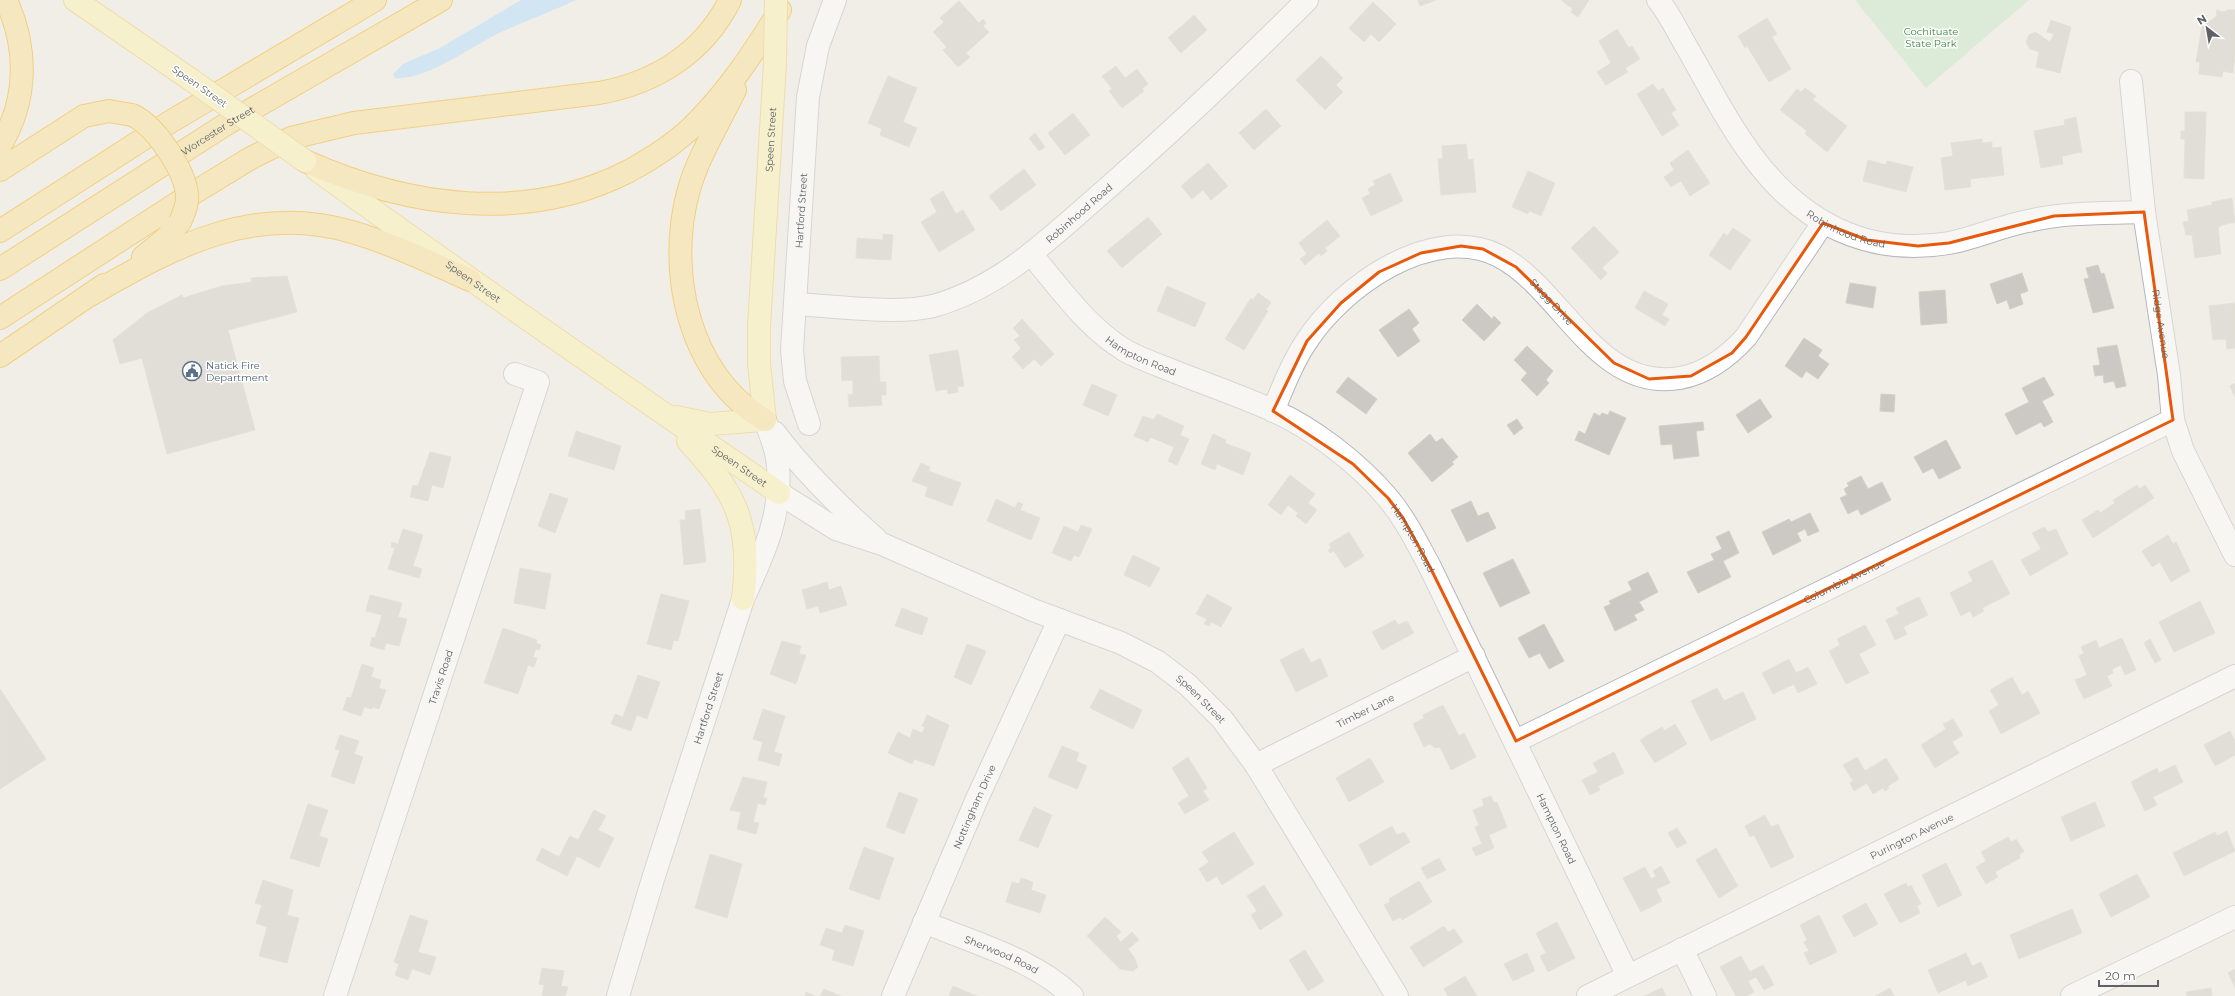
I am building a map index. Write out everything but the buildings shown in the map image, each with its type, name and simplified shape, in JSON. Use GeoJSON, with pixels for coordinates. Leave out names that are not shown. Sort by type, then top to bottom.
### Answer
{"type":"FeatureCollection","features":[{"type":"Feature","properties":{"kind":"highway"},"geometry":{"type":"LineString","coordinates":[[0,146],[18,106],[22,71],[19,37],[6,0]]}},
{"type":"Feature","properties":{"kind":"highway"},"geometry":{"type":"LineString","coordinates":[[0,231],[164,125],[375,0]]}},
{"type":"Feature","properties":{"kind":"highway","name":"Worcester Street"},"geometry":{"type":"LineString","coordinates":[[0,269],[228,123],[440,0]]}},
{"type":"Feature","properties":{"kind":"highway"},"geometry":{"type":"LineString","coordinates":[[0,318],[189,196],[251,158],[291,138],[354,123],[599,93],[632,85],[662,72],[693,49],[718,21],[730,0]]}},
{"type":"Feature","properties":{"kind":"highway"},"geometry":{"type":"LineString","coordinates":[[765,420],[744,407],[730,392],[701,348],[687,309],[680,256],[681,228],[690,187],[700,162],[749,60],[786,0]]}},
{"type":"Feature","properties":{"kind":"highway"},"geometry":{"type":"LineString","coordinates":[[305,160],[330,172],[368,185],[449,202],[504,205],[536,202],[565,196],[611,180],[649,160],[670,145],[707,111],[749,60]]}},
{"type":"Feature","properties":{"kind":"highway"},"geometry":{"type":"LineString","coordinates":[[0,170],[84,116],[109,112],[132,115],[142,120],[154,130],[182,177],[186,189],[187,202],[180,222],[151,250],[92,294],[0,356]]}},
{"type":"Feature","properties":{"kind":"highway"},"geometry":{"type":"LineString","coordinates":[[92,294],[156,259],[202,238],[243,226],[272,224],[303,224],[352,232],[411,254],[470,280]]}},
{"type":"Feature","properties":{"kind":"main road","name":"Speen Street"},"geometry":{"type":"LineString","coordinates":[[75,0],[305,160],[365,206],[470,280],[778,493]]}},
{"type":"Feature","properties":{"kind":"main road","name":"Speen Street"},"geometry":{"type":"LineString","coordinates":[[765,420],[759,364],[758,327],[775,63],[776,0]]}},
{"type":"Feature","properties":{"kind":"main road"},"geometry":{"type":"LineString","coordinates":[[658,410],[701,423],[720,424],[765,420]]}},
{"type":"Feature","properties":{"kind":"main road"},"geometry":{"type":"LineString","coordinates":[[658,410],[705,459],[731,494],[741,522],[744,542],[746,574],[743,599]]}},
{"type":"Feature","properties":{"kind":"street","name":"Hartford Street"},"geometry":{"type":"LineString","coordinates":[[809,424],[793,371],[795,304],[808,97],[818,46],[835,0]]}},
{"type":"Feature","properties":{"kind":"street","name":"Robinhood Road"},"geometry":{"type":"LineString","coordinates":[[795,304],[895,309],[924,308],[944,302],[982,286],[1009,271],[1031,254],[1189,116],[1307,0]]}},
{"type":"Feature","properties":{"kind":"street","name":"Robinhood Road"},"geometry":{"type":"LineString","coordinates":[[1658,0],[1752,155],[1783,192],[1803,210],[1823,223],[1844,233],[1867,240],[1918,246],[1949,243],[2029,220],[2054,216],[2144,212]]}},
{"type":"Feature","properties":{"kind":"street","name":"Ridge Avenue"},"geometry":{"type":"LineString","coordinates":[[2131,81],[2144,212],[2169,374],[2173,420],[2184,451],[2235,555]]}},
{"type":"Feature","properties":{"kind":"street","name":"Stagg Drive"},"geometry":{"type":"LineString","coordinates":[[1273,411],[1295,361],[1307,340],[1323,321],[1357,288],[1400,260],[1421,253],[1461,246],[1482,249],[1499,256],[1516,267],[1597,349],[1614,363],[1649,379],[1669,380],[1691,376],[1711,367],[1732,353],[1746,337],[1823,223]]}},
{"type":"Feature","properties":{"kind":"street","name":"Hampton Road"},"geometry":{"type":"LineString","coordinates":[[1031,254],[1090,322],[1108,338],[1127,351],[1273,411],[1334,449],[1372,481],[1388,498],[1403,518],[1430,567],[1516,741],[1628,976]]}},
{"type":"Feature","properties":{"kind":"street","name":"Travis Road"},"geometry":{"type":"LineString","coordinates":[[335,996],[538,382],[515,374]]}},
{"type":"Feature","properties":{"kind":"street","name":"Hartford Street"},"geometry":{"type":"LineString","coordinates":[[618,996],[651,884],[743,599],[767,546],[775,519],[778,493],[777,456],[765,420]]}},
{"type":"Feature","properties":{"kind":"street","name":"Speen Street"},"geometry":{"type":"LineString","coordinates":[[765,420],[812,479],[882,544]]}},
{"type":"Feature","properties":{"kind":"street","name":"Columbia Avenue"},"geometry":{"type":"LineString","coordinates":[[1516,741],[2173,420]]}},
{"type":"Feature","properties":{"kind":"street","name":"Speen Street"},"geometry":{"type":"LineString","coordinates":[[778,493],[836,529],[882,544],[1059,620],[1122,643],[1169,670],[1215,711],[1256,765],[1397,996]]}},
{"type":"Feature","properties":{"kind":"street","name":"Nottingham Drive"},"geometry":{"type":"LineString","coordinates":[[893,996],[976,801],[1059,620]]}},
{"type":"Feature","properties":{"kind":"street","name":"Timber Lane"},"geometry":{"type":"LineString","coordinates":[[1256,765],[1474,656]]}},
{"type":"Feature","properties":{"kind":"street","name":"Purington Avenue"},"geometry":{"type":"LineString","coordinates":[[1588,996],[2235,676]]}},
{"type":"Feature","properties":{"kind":"street"},"geometry":{"type":"LineString","coordinates":[[2072,996],[2235,917]]}},
{"type":"Feature","properties":{"kind":"street","name":"Sherwood Road"},"geometry":{"type":"LineString","coordinates":[[924,922],[1033,967],[1054,980],[1072,996]]}},
{"type":"Feature","properties":{"kind":"street"},"geometry":{"type":"LineString","coordinates":[[1682,949],[1705,996]]}},
{"type":"Feature","properties":{"kind":"highlighted area"},"geometry":{"type":"Polygon","coordinates":[[[2144,212],[2173,420],[1516,741],[1430,567],[1403,518],[1388,498],[1353,464],[1273,411],[1307,341],[1341,303],[1379,272],[1421,253],[1461,246],[1483,249],[1516,267],[1614,363],[1649,379],[1691,376],[1732,353],[1746,337],[1823,223],[1867,240],[1918,246],[1949,243],[2054,216],[2144,212]]]}},
{"type":"Feature","properties":{"kind":"green space","name":"Cochituate State Park"},"geometry":{"type":"Polygon","coordinates":[[[1855,0],[2029,0],[1926,88],[1855,0]]]}},
{"type":"Feature","properties":{"kind":"water"},"geometry":{"type":"Polygon","coordinates":[[[521,0],[576,0],[497,34],[433,69],[407,78],[395,78],[393,74],[403,64],[440,48],[521,0]]]}},
{"type":"Feature","properties":{"kind":"place","name":"Natick Fire Department"},"geometry":{"type":"Point","coordinates":[192,371]}}]}
